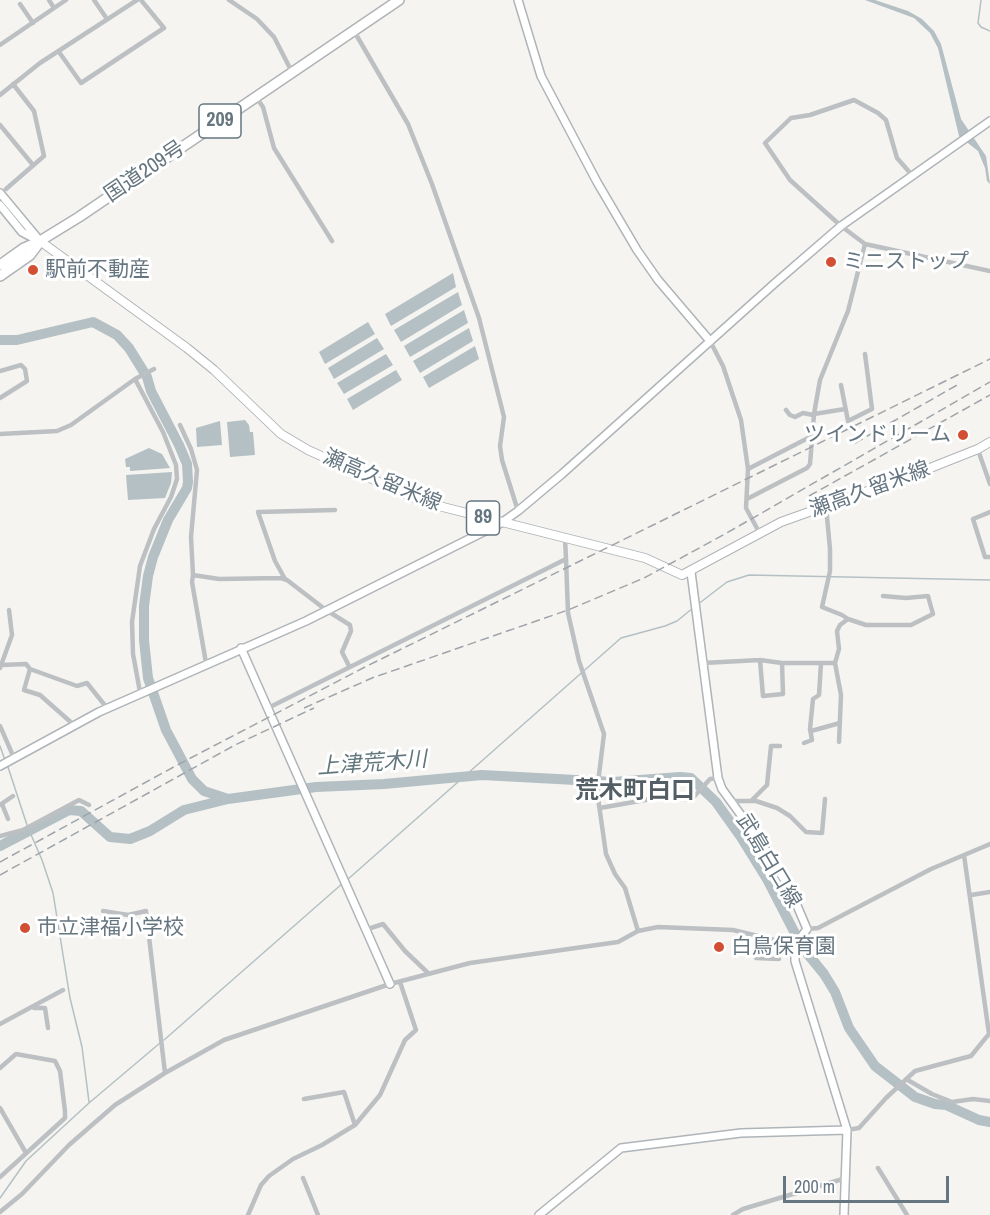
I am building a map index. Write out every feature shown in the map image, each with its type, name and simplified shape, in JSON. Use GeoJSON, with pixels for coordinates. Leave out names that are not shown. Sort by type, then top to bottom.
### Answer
{"type":"FeatureCollection","features":[{"type":"Feature","properties":{"kind":"highway","name":"国道209号"},"geometry":{"type":"LineString","coordinates":[[40,241],[399,0]]}},
{"type":"Feature","properties":{"kind":"highway","name":"209"},"geometry":{"type":"LineString","coordinates":[[0,265],[24,248],[40,241]]}},
{"type":"Feature","properties":{"kind":"highway","name":"209"},"geometry":{"type":"LineString","coordinates":[[0,276],[30,255],[40,241]]}},
{"type":"Feature","properties":{"kind":"main road","name":"瀬高久留米線"},"geometry":{"type":"LineString","coordinates":[[40,241],[214,370],[281,434],[308,450],[423,502],[655,561],[682,575],[787,519],[978,449],[990,442]]}},
{"type":"Feature","properties":{"kind":"street"},"geometry":{"type":"LineString","coordinates":[[49,0],[54,8]]}},
{"type":"Feature","properties":{"kind":"street"},"geometry":{"type":"LineString","coordinates":[[0,45],[66,0]]}},
{"type":"Feature","properties":{"kind":"street"},"geometry":{"type":"LineString","coordinates":[[94,0],[107,19]]}},
{"type":"Feature","properties":{"kind":"street"},"geometry":{"type":"LineString","coordinates":[[0,95],[40,63],[136,0]]}},
{"type":"Feature","properties":{"kind":"street"},"geometry":{"type":"LineString","coordinates":[[58,52],[81,83],[164,28],[141,0]]}},
{"type":"Feature","properties":{"kind":"street"},"geometry":{"type":"LineString","coordinates":[[229,0],[256,19],[274,37],[292,72]]}},
{"type":"Feature","properties":{"kind":"street"},"geometry":{"type":"LineString","coordinates":[[518,0],[541,76],[597,182],[637,250],[658,280],[710,340],[723,366],[739,414],[748,469],[746,508],[759,532]]}},
{"type":"Feature","properties":{"kind":"street"},"geometry":{"type":"LineString","coordinates":[[20,4],[33,22]]}},
{"type":"Feature","properties":{"kind":"street"},"geometry":{"type":"LineString","coordinates":[[354,31],[408,124],[432,184],[479,318],[504,417],[500,446],[502,460],[518,512]]}},
{"type":"Feature","properties":{"kind":"street"},"geometry":{"type":"LineString","coordinates":[[13,84],[34,111],[44,156],[3,191],[40,241]]}},
{"type":"Feature","properties":{"kind":"street"},"geometry":{"type":"LineString","coordinates":[[256,97],[263,107],[274,148],[332,241]]}},
{"type":"Feature","properties":{"kind":"street"},"geometry":{"type":"LineString","coordinates":[[912,175],[897,158],[886,120],[872,109],[854,100],[791,118],[765,143],[790,180],[840,226],[865,244],[990,272]]}},
{"type":"Feature","properties":{"kind":"street"},"geometry":{"type":"LineString","coordinates":[[0,766],[74,724],[140,692],[327,610],[501,523],[518,512],[840,226],[990,121]]}},
{"type":"Feature","properties":{"kind":"street"},"geometry":{"type":"LineString","coordinates":[[0,125],[33,165]]}},
{"type":"Feature","properties":{"kind":"street"},"geometry":{"type":"LineString","coordinates":[[0,206],[22,232],[40,241]]}},
{"type":"Feature","properties":{"kind":"street"},"geometry":{"type":"LineString","coordinates":[[747,499],[807,468],[810,464],[814,414],[820,380],[848,311],[865,244]]}},
{"type":"Feature","properties":{"kind":"street"},"geometry":{"type":"LineString","coordinates":[[841,384],[848,421],[872,409],[865,354]]}},
{"type":"Feature","properties":{"kind":"street"},"geometry":{"type":"LineString","coordinates":[[0,370],[21,365],[25,369],[27,381],[1,398],[0,390]]}},
{"type":"Feature","properties":{"kind":"street"},"geometry":{"type":"LineString","coordinates":[[0,434],[57,431],[71,425],[135,379],[154,369]]}},
{"type":"Feature","properties":{"kind":"street"},"geometry":{"type":"LineString","coordinates":[[135,379],[163,432],[176,465],[177,479],[140,566],[132,622],[133,654],[140,692]]}},
{"type":"Feature","properties":{"kind":"street"},"geometry":{"type":"LineString","coordinates":[[786,410],[795,417],[803,413],[845,410]]}},
{"type":"Feature","properties":{"kind":"street"},"geometry":{"type":"LineString","coordinates":[[180,425],[191,449],[196,470],[191,537],[192,582],[206,663]]}},
{"type":"Feature","properties":{"kind":"street"},"geometry":{"type":"LineString","coordinates":[[748,469],[812,436]]}},
{"type":"Feature","properties":{"kind":"street"},"geometry":{"type":"LineString","coordinates":[[978,449],[990,484]]}},
{"type":"Feature","properties":{"kind":"street"},"geometry":{"type":"LineString","coordinates":[[826,506],[831,549],[830,571],[822,607],[866,625],[911,625],[933,614],[928,596],[906,598],[883,596]]}},
{"type":"Feature","properties":{"kind":"street"},"geometry":{"type":"LineString","coordinates":[[335,510],[258,512],[274,561],[285,579],[352,628],[342,652],[349,666]]}},
{"type":"Feature","properties":{"kind":"street"},"geometry":{"type":"LineString","coordinates":[[990,512],[973,519],[985,557],[990,557]]}},
{"type":"Feature","properties":{"kind":"street"},"geometry":{"type":"LineString","coordinates":[[565,538],[568,613],[579,661],[604,734],[597,791],[606,854],[615,874],[626,888],[638,931]]}},
{"type":"Feature","properties":{"kind":"street"},"geometry":{"type":"LineString","coordinates":[[268,708],[566,559]]}},
{"type":"Feature","properties":{"kind":"street","name":"武島白口線"},"geometry":{"type":"LineString","coordinates":[[691,572],[703,663],[714,778],[762,844],[790,889],[806,931],[795,945]]}},
{"type":"Feature","properties":{"kind":"street"},"geometry":{"type":"LineString","coordinates":[[193,575],[219,579],[285,579]]}},
{"type":"Feature","properties":{"kind":"street"},"geometry":{"type":"LineString","coordinates":[[9,610],[12,635],[1,666],[26,664],[30,669],[77,686],[87,684],[107,708]]}},
{"type":"Feature","properties":{"kind":"street"},"geometry":{"type":"LineString","coordinates":[[839,742],[841,695],[835,663],[839,649],[837,631],[840,625],[848,619]]}},
{"type":"Feature","properties":{"kind":"street"},"geometry":{"type":"LineString","coordinates":[[241,648],[390,984]]}},
{"type":"Feature","properties":{"kind":"street"},"geometry":{"type":"LineString","coordinates":[[703,663],[760,660],[782,663],[835,663]]}},
{"type":"Feature","properties":{"kind":"street"},"geometry":{"type":"LineString","coordinates":[[760,660],[763,696],[783,694],[782,663]]}},
{"type":"Feature","properties":{"kind":"street"},"geometry":{"type":"LineString","coordinates":[[804,743],[812,740],[813,699],[819,695],[821,663]]}},
{"type":"Feature","properties":{"kind":"street"},"geometry":{"type":"LineString","coordinates":[[30,669],[24,690],[40,695],[74,724]]}},
{"type":"Feature","properties":{"kind":"street"},"geometry":{"type":"LineString","coordinates":[[811,731],[840,723]]}},
{"type":"Feature","properties":{"kind":"street"},"geometry":{"type":"LineString","coordinates":[[0,726],[14,758]]}},
{"type":"Feature","properties":{"kind":"street"},"geometry":{"type":"LineString","coordinates":[[752,801],[767,785],[771,746],[780,746]]}},
{"type":"Feature","properties":{"kind":"street"},"geometry":{"type":"LineString","coordinates":[[600,808],[668,796],[692,800],[714,778]]}},
{"type":"Feature","properties":{"kind":"street"},"geometry":{"type":"LineString","coordinates":[[0,796],[8,819]]}},
{"type":"Feature","properties":{"kind":"street"},"geometry":{"type":"LineString","coordinates":[[2,804],[13,796]]}},
{"type":"Feature","properties":{"kind":"street"},"geometry":{"type":"LineString","coordinates":[[731,801],[752,801],[777,808],[790,816],[806,831],[822,833],[825,799]]}},
{"type":"Feature","properties":{"kind":"street"},"geometry":{"type":"LineString","coordinates":[[0,836],[23,830],[79,801],[89,805]]}},
{"type":"Feature","properties":{"kind":"street"},"geometry":{"type":"LineString","coordinates":[[806,931],[818,928],[932,869],[990,844]]}},
{"type":"Feature","properties":{"kind":"street"},"geometry":{"type":"LineString","coordinates":[[540,1215],[621,1148],[741,1133],[859,1128],[915,1071],[971,1056],[989,1034],[987,994],[976,949],[971,895],[964,855]]}},
{"type":"Feature","properties":{"kind":"street"},"geometry":{"type":"LineString","coordinates":[[971,895],[990,892]]}},
{"type":"Feature","properties":{"kind":"street"},"geometry":{"type":"LineString","coordinates":[[103,911],[128,915],[146,911],[165,1073]]}},
{"type":"Feature","properties":{"kind":"street"},"geometry":{"type":"LineString","coordinates":[[365,930],[383,924],[405,951],[428,973]]}},
{"type":"Feature","properties":{"kind":"street"},"geometry":{"type":"LineString","coordinates":[[0,1212],[22,1194],[69,1144],[115,1105],[165,1073],[224,1040],[428,973],[470,963],[618,942],[638,931],[658,927],[684,927],[733,930],[795,945],[795,961],[846,1130],[844,1215]]}},
{"type":"Feature","properties":{"kind":"street"},"geometry":{"type":"LineString","coordinates":[[756,958],[757,936]]}},
{"type":"Feature","properties":{"kind":"street"},"geometry":{"type":"LineString","coordinates":[[749,958],[779,959]]}},
{"type":"Feature","properties":{"kind":"street"},"geometry":{"type":"LineString","coordinates":[[248,1215],[261,1185],[278,1168],[355,1125],[380,1095],[405,1040],[416,1030],[400,982]]}},
{"type":"Feature","properties":{"kind":"street"},"geometry":{"type":"LineString","coordinates":[[0,1024],[63,990]]}},
{"type":"Feature","properties":{"kind":"street"},"geometry":{"type":"LineString","coordinates":[[31,1007],[45,1008],[48,1028]]}},
{"type":"Feature","properties":{"kind":"street"},"geometry":{"type":"LineString","coordinates":[[0,1068],[16,1054],[55,1061],[58,1064],[66,1111],[64,1118],[0,1177]]}},
{"type":"Feature","properties":{"kind":"street"},"geometry":{"type":"LineString","coordinates":[[905,1080],[952,1102],[973,1099],[990,1101]]}},
{"type":"Feature","properties":{"kind":"street"},"geometry":{"type":"LineString","coordinates":[[304,1099],[344,1092],[355,1125]]}},
{"type":"Feature","properties":{"kind":"street"},"geometry":{"type":"LineString","coordinates":[[0,1108],[27,1153]]}},
{"type":"Feature","properties":{"kind":"street"},"geometry":{"type":"LineString","coordinates":[[878,1168],[907,1215]]}},
{"type":"Feature","properties":{"kind":"street"},"geometry":{"type":"LineString","coordinates":[[303,1178],[318,1215]]}},
{"type":"Feature","properties":{"kind":"street"},"geometry":{"type":"LineString","coordinates":[[733,1215],[743,1209],[846,1178]]}},
{"type":"Feature","properties":{"kind":"shaded area"},"geometry":{"type":"Polygon","coordinates":[[[865,0],[875,0],[908,11],[922,19],[934,31],[941,44],[961,119],[986,156],[990,184],[978,151],[959,136],[938,48],[930,33],[914,18],[865,0]]]}},
{"type":"Feature","properties":{"kind":"shaded area"},"geometry":{"type":"Polygon","coordinates":[[[453,273],[456,287],[391,326],[385,314],[453,273]]]}},
{"type":"Feature","properties":{"kind":"shaded area"},"geometry":{"type":"Polygon","coordinates":[[[458,292],[462,305],[401,342],[394,330],[458,292]]]}},
{"type":"Feature","properties":{"kind":"shaded area"},"geometry":{"type":"Polygon","coordinates":[[[464,310],[468,323],[410,357],[404,346],[464,310]]]}},
{"type":"Feature","properties":{"kind":"shaded area"},"geometry":{"type":"Polygon","coordinates":[[[368,322],[375,334],[325,364],[319,352],[368,322]]]}},
{"type":"Feature","properties":{"kind":"shaded area"},"geometry":{"type":"Polygon","coordinates":[[[469,328],[473,341],[420,373],[413,361],[469,328]]]}},
{"type":"Feature","properties":{"kind":"shaded area"},"geometry":{"type":"Polygon","coordinates":[[[377,338],[384,349],[334,379],[328,368],[377,338]]]}},
{"type":"Feature","properties":{"kind":"shaded area"},"geometry":{"type":"Polygon","coordinates":[[[475,346],[479,359],[429,388],[423,377],[475,346]]]}},
{"type":"Feature","properties":{"kind":"shaded area"},"geometry":{"type":"Polygon","coordinates":[[[386,354],[393,365],[344,394],[337,383],[386,354]]]}},
{"type":"Feature","properties":{"kind":"shaded area"},"geometry":{"type":"Polygon","coordinates":[[[396,370],[402,380],[353,410],[347,399],[396,370]]]}},
{"type":"Feature","properties":{"kind":"shaded area"},"geometry":{"type":"Polygon","coordinates":[[[245,420],[250,432],[253,432],[255,455],[230,457],[227,422],[245,420]]]}},
{"type":"Feature","properties":{"kind":"shaded area"},"geometry":{"type":"Polygon","coordinates":[[[220,421],[222,445],[197,447],[196,428],[220,421]]]}},
{"type":"Feature","properties":{"kind":"shaded area"},"geometry":{"type":"Polygon","coordinates":[[[149,448],[162,454],[170,468],[130,471],[130,467],[126,467],[125,459],[149,448]]]}},
{"type":"Feature","properties":{"kind":"shaded area"},"geometry":{"type":"Polygon","coordinates":[[[172,472],[171,483],[165,498],[128,500],[126,475],[172,472]]]}},
{"type":"Feature","properties":{"kind":"waterway"},"geometry":{"type":"LineString","coordinates":[[981,0],[978,23],[990,31]]}},
{"type":"Feature","properties":{"kind":"waterway","name":"上津荒木川"},"geometry":{"type":"LineString","coordinates":[[0,340],[17,340],[93,322],[117,335],[129,348],[147,377],[151,391],[179,445],[187,464],[187,488],[168,520],[153,557],[144,606],[144,640],[148,678],[166,730],[192,779],[204,791],[228,799],[316,787],[384,784],[482,775],[613,782],[691,778],[716,802],[741,837],[767,879],[802,947],[835,992],[849,1028],[875,1066],[915,1097],[946,1105],[979,1120],[990,1122]]}},
{"type":"Feature","properties":{"kind":"waterway"},"geometry":{"type":"LineString","coordinates":[[697,605],[727,582],[749,575],[990,580]]}},
{"type":"Feature","properties":{"kind":"waterway"},"geometry":{"type":"LineString","coordinates":[[347,880],[621,638],[665,626],[677,621],[693,608]]}},
{"type":"Feature","properties":{"kind":"waterway"},"geometry":{"type":"LineString","coordinates":[[0,746],[5,760]]}},
{"type":"Feature","properties":{"kind":"waterway"},"geometry":{"type":"LineString","coordinates":[[7,764],[27,825]]}},
{"type":"Feature","properties":{"kind":"waterway"},"geometry":{"type":"LineString","coordinates":[[0,846],[69,810],[81,811],[110,837],[130,839],[150,831],[184,810],[228,799]]}},
{"type":"Feature","properties":{"kind":"waterway"},"geometry":{"type":"LineString","coordinates":[[29,830],[53,893],[70,998],[82,1047],[89,1102]]}},
{"type":"Feature","properties":{"kind":"waterway"},"geometry":{"type":"LineString","coordinates":[[164,1040],[343,883]]}},
{"type":"Feature","properties":{"kind":"waterway"},"geometry":{"type":"LineString","coordinates":[[0,1198],[26,1161],[89,1103],[160,1043]]}},
{"type":"Feature","properties":{"kind":"railway"},"geometry":{"type":"LineString","coordinates":[[0,862],[181,763],[365,667],[990,359]]}},
{"type":"Feature","properties":{"kind":"railway"},"geometry":{"type":"LineString","coordinates":[[304,708],[372,678],[568,610],[644,578],[990,382]]}},
{"type":"Feature","properties":{"kind":"railway"},"geometry":{"type":"LineString","coordinates":[[855,443],[959,384]]}},
{"type":"Feature","properties":{"kind":"railway"},"geometry":{"type":"LineString","coordinates":[[809,496],[990,395]]}},
{"type":"Feature","properties":{"kind":"railway"},"geometry":{"type":"LineString","coordinates":[[0,875],[235,745],[314,708]]}},
{"type":"Feature","properties":{"kind":"place","name":"ミニストップ"},"geometry":{"type":"Point","coordinates":[831,262]}},
{"type":"Feature","properties":{"kind":"place","name":"駅前不動産"},"geometry":{"type":"Point","coordinates":[33,270]}},
{"type":"Feature","properties":{"kind":"place","name":"ツインドリーム"},"geometry":{"type":"Point","coordinates":[963,435]}},
{"type":"Feature","properties":{"kind":"place","name":"市立津福小学校"},"geometry":{"type":"Point","coordinates":[25,928]}},
{"type":"Feature","properties":{"kind":"place","name":"白鳥保育園"},"geometry":{"type":"Point","coordinates":[719,947]}},
{"type":"Feature","properties":{"kind":"district","name":"荒木町白口"},"geometry":{"type":"Point","coordinates":[635,792]}}]}
